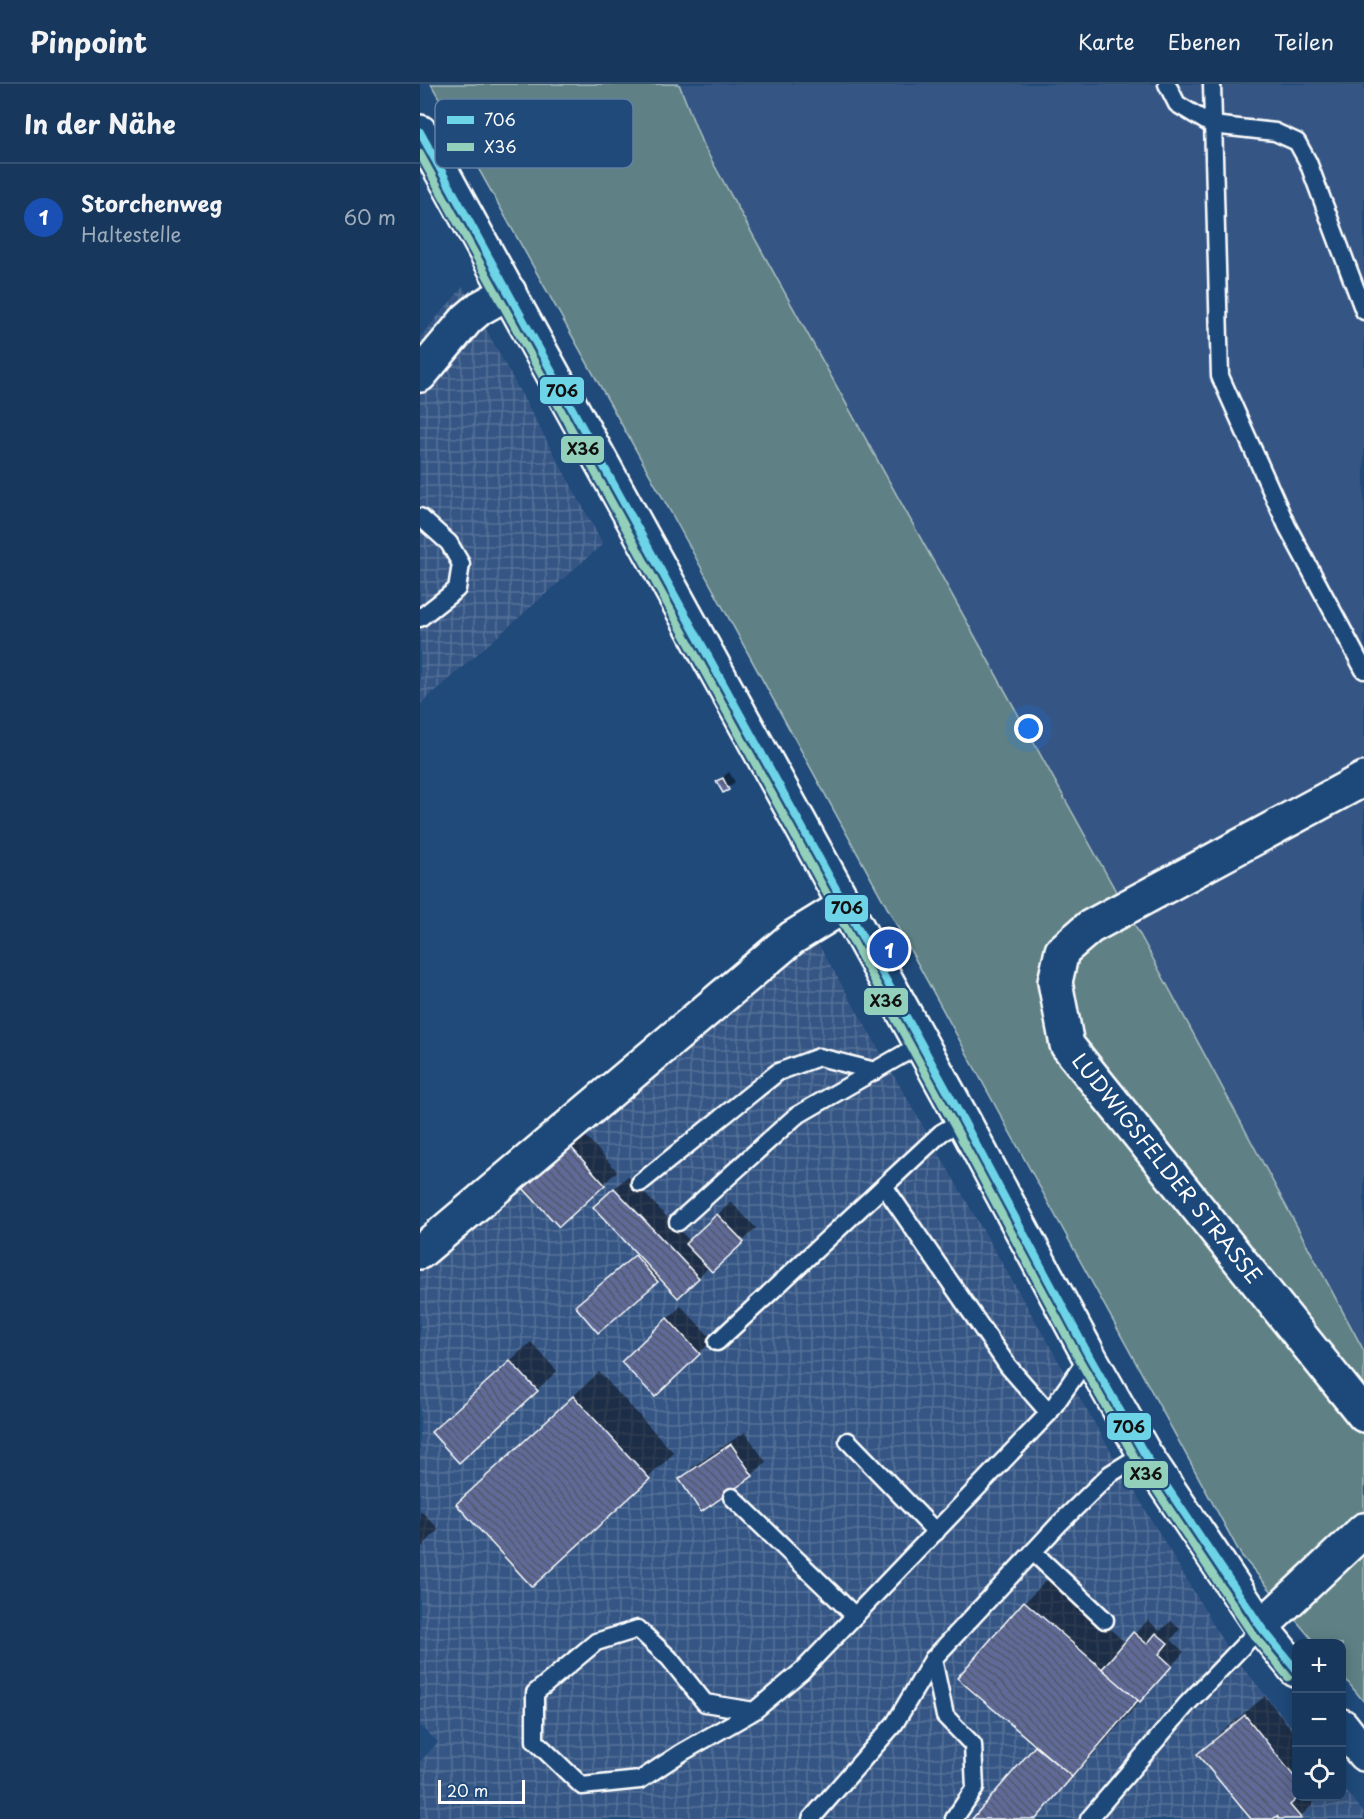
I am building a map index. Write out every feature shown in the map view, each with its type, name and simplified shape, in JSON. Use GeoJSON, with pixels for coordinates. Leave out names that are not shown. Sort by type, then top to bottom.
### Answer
{"type":"FeatureCollection","features":[{"type":"Feature","properties":{"kind":"street"},"geometry":{"type":"LineString","coordinates":[[420,132],[435,159]]}},
{"type":"Feature","properties":{"kind":"street"},"geometry":{"type":"LineString","coordinates":[[440,168],[1144,1453],[1261,1627],[1292,1665]]}},
{"type":"Feature","properties":{"kind":"street"},"geometry":{"type":"LineString","coordinates":[[420,375],[467,319],[480,308],[509,292]]}},
{"type":"Feature","properties":{"kind":"street","name":"LUDWIGSFELDER STRASSE"},"geometry":{"type":"LineString","coordinates":[[1364,779],[1090,927],[1062,951],[1055,982],[1067,1045],[1364,1415]]}},
{"type":"Feature","properties":{"kind":"street"},"geometry":{"type":"LineString","coordinates":[[420,1252],[792,938],[844,906]]}},
{"type":"Feature","properties":{"kind":"street"},"geometry":{"type":"LineString","coordinates":[[1261,1627],[1364,1530]]}},
{"type":"Feature","properties":{"kind":"street"},"geometry":{"type":"LineString","coordinates":[[1346,1732],[1364,1754]]}},
{"type":"Feature","properties":{"kind":"lane"},"geometry":{"type":"LineString","coordinates":[[1167,84],[1177,104],[1212,125],[1275,132],[1297,142],[1308,162],[1364,311]]}},
{"type":"Feature","properties":{"kind":"lane"},"geometry":{"type":"LineString","coordinates":[[1212,84],[1220,376],[1287,526],[1364,670]]}},
{"type":"Feature","properties":{"kind":"lane"},"geometry":{"type":"LineString","coordinates":[[420,518],[449,543],[461,564],[457,589],[420,618]]}},
{"type":"Feature","properties":{"kind":"lane"},"geometry":{"type":"LineString","coordinates":[[678,1222],[796,1116],[921,1044]]}},
{"type":"Feature","properties":{"kind":"lane"},"geometry":{"type":"LineString","coordinates":[[640,1183],[778,1072],[819,1057],[875,1071]]}},
{"type":"Feature","properties":{"kind":"lane"},"geometry":{"type":"LineString","coordinates":[[717,1342],[941,1133],[963,1120]]}},
{"type":"Feature","properties":{"kind":"lane"},"geometry":{"type":"LineString","coordinates":[[884,1186],[1008,1366],[1049,1413]]}},
{"type":"Feature","properties":{"kind":"lane"},"geometry":{"type":"LineString","coordinates":[[754,1711],[705,1703],[669,1658],[638,1629],[596,1642],[536,1693],[535,1740],[582,1786],[640,1780],[681,1753],[754,1711],[802,1671],[1049,1413],[1089,1356]]}},
{"type":"Feature","properties":{"kind":"lane"},"geometry":{"type":"LineString","coordinates":[[848,1441],[936,1532]]}},
{"type":"Feature","properties":{"kind":"lane"},"geometry":{"type":"LineString","coordinates":[[811,1819],[896,1723],[933,1659],[1110,1474],[1144,1453]]}},
{"type":"Feature","properties":{"kind":"lane"},"geometry":{"type":"LineString","coordinates":[[732,1497],[855,1616]]}},
{"type":"Feature","properties":{"kind":"lane"},"geometry":{"type":"LineString","coordinates":[[1033,1552],[1105,1620]]}},
{"type":"Feature","properties":{"kind":"lane"},"geometry":{"type":"LineString","coordinates":[[1089,1819],[1187,1704],[1261,1627]]}},
{"type":"Feature","properties":{"kind":"lane"},"geometry":{"type":"LineString","coordinates":[[933,1659],[945,1716],[973,1745],[975,1788],[954,1819]]}},
{"type":"Feature","properties":{"kind":"shaded area"},"geometry":{"type":"Polygon","coordinates":[[[647,84],[1364,84],[1364,1436],[647,84]]]}},
{"type":"Feature","properties":{"kind":"shaded area"},"geometry":{"type":"Polygon","coordinates":[[[463,287],[603,544],[420,704],[420,337],[463,287]]]}},
{"type":"Feature","properties":{"kind":"shaded area"},"geometry":{"type":"Polygon","coordinates":[[[813,935],[1086,1409],[1227,1648],[1292,1727],[1292,1801],[1346,1801],[1346,1791],[1364,1813],[1364,1819],[420,1819],[420,1762],[438,1742],[420,1726],[420,1265],[813,935]]]}},
{"type":"Feature","properties":{"kind":"green space"},"geometry":{"type":"Polygon","coordinates":[[[431,84],[679,84],[702,143],[1144,942],[1364,1351],[1364,1702],[1346,1680],[1346,1639],[1312,1639],[1241,1555],[674,518],[478,168],[633,168],[633,99],[439,99],[431,84]]]}},
{"type":"Feature","properties":{"kind":"building"},"geometry":{"type":"Polygon","coordinates":[[[723,778],[729,790],[723,793],[716,781],[723,778]]]}},
{"type":"Feature","properties":{"kind":"building"},"geometry":{"type":"Polygon","coordinates":[[[569,1145],[605,1185],[559,1227],[522,1187],[569,1145]]]}},
{"type":"Feature","properties":{"kind":"building"},"geometry":{"type":"Polygon","coordinates":[[[614,1188],[699,1278],[678,1298],[593,1207],[614,1188]]]}},
{"type":"Feature","properties":{"kind":"building"},"geometry":{"type":"Polygon","coordinates":[[[717,1214],[744,1242],[712,1272],[685,1244],[717,1214]]]}},
{"type":"Feature","properties":{"kind":"building"},"geometry":{"type":"Polygon","coordinates":[[[635,1255],[658,1282],[598,1333],[575,1306],[635,1255]]]}},
{"type":"Feature","properties":{"kind":"building"},"geometry":{"type":"Polygon","coordinates":[[[667,1318],[700,1354],[655,1397],[621,1362],[667,1318]]]}},
{"type":"Feature","properties":{"kind":"building"},"geometry":{"type":"Polygon","coordinates":[[[510,1361],[538,1391],[459,1463],[431,1432],[510,1361]]]}},
{"type":"Feature","properties":{"kind":"building"},"geometry":{"type":"Polygon","coordinates":[[[573,1396],[650,1479],[532,1587],[456,1504],[573,1396]]]}},
{"type":"Feature","properties":{"kind":"building"},"geometry":{"type":"Polygon","coordinates":[[[731,1444],[753,1476],[701,1512],[679,1479],[731,1444]]]}},
{"type":"Feature","properties":{"kind":"building"},"geometry":{"type":"Polygon","coordinates":[[[1024,1601],[1138,1700],[1072,1777],[957,1678],[1024,1601]]]}},
{"type":"Feature","properties":{"kind":"building"},"geometry":{"type":"Polygon","coordinates":[[[1133,1632],[1147,1644],[1156,1633],[1168,1643],[1159,1654],[1172,1666],[1140,1702],[1102,1669],[1133,1632]]]}},
{"type":"Feature","properties":{"kind":"building"},"geometry":{"type":"Polygon","coordinates":[[[1245,1715],[1292,1774],[1292,1801],[1294,1801],[1290,1805],[1301,1818],[1279,1819],[1277,1816],[1273,1819],[1251,1819],[1197,1754],[1245,1715]]]}},
{"type":"Feature","properties":{"kind":"building"},"geometry":{"type":"Polygon","coordinates":[[[1035,1746],[1072,1777],[1036,1819],[972,1819],[1035,1746]]]}},
{"type":"Feature","properties":{"kind":"transit line","name":"706"},"geometry":{"type":"LineString","coordinates":[[420,132],[435,159]]}},
{"type":"Feature","properties":{"kind":"transit line","name":"X36"},"geometry":{"type":"LineString","coordinates":[[420,154],[1135,1458],[1252,1633],[1288,1677]]}},
{"type":"Feature","properties":{"kind":"transit line","name":"706"},"geometry":{"type":"LineString","coordinates":[[440,168],[1144,1453],[1261,1627],[1292,1665]]}},
{"type":"Feature","properties":{"kind":"place","name":"Storchenweg"},"geometry":{"type":"Point","coordinates":[889,949]}}]}
